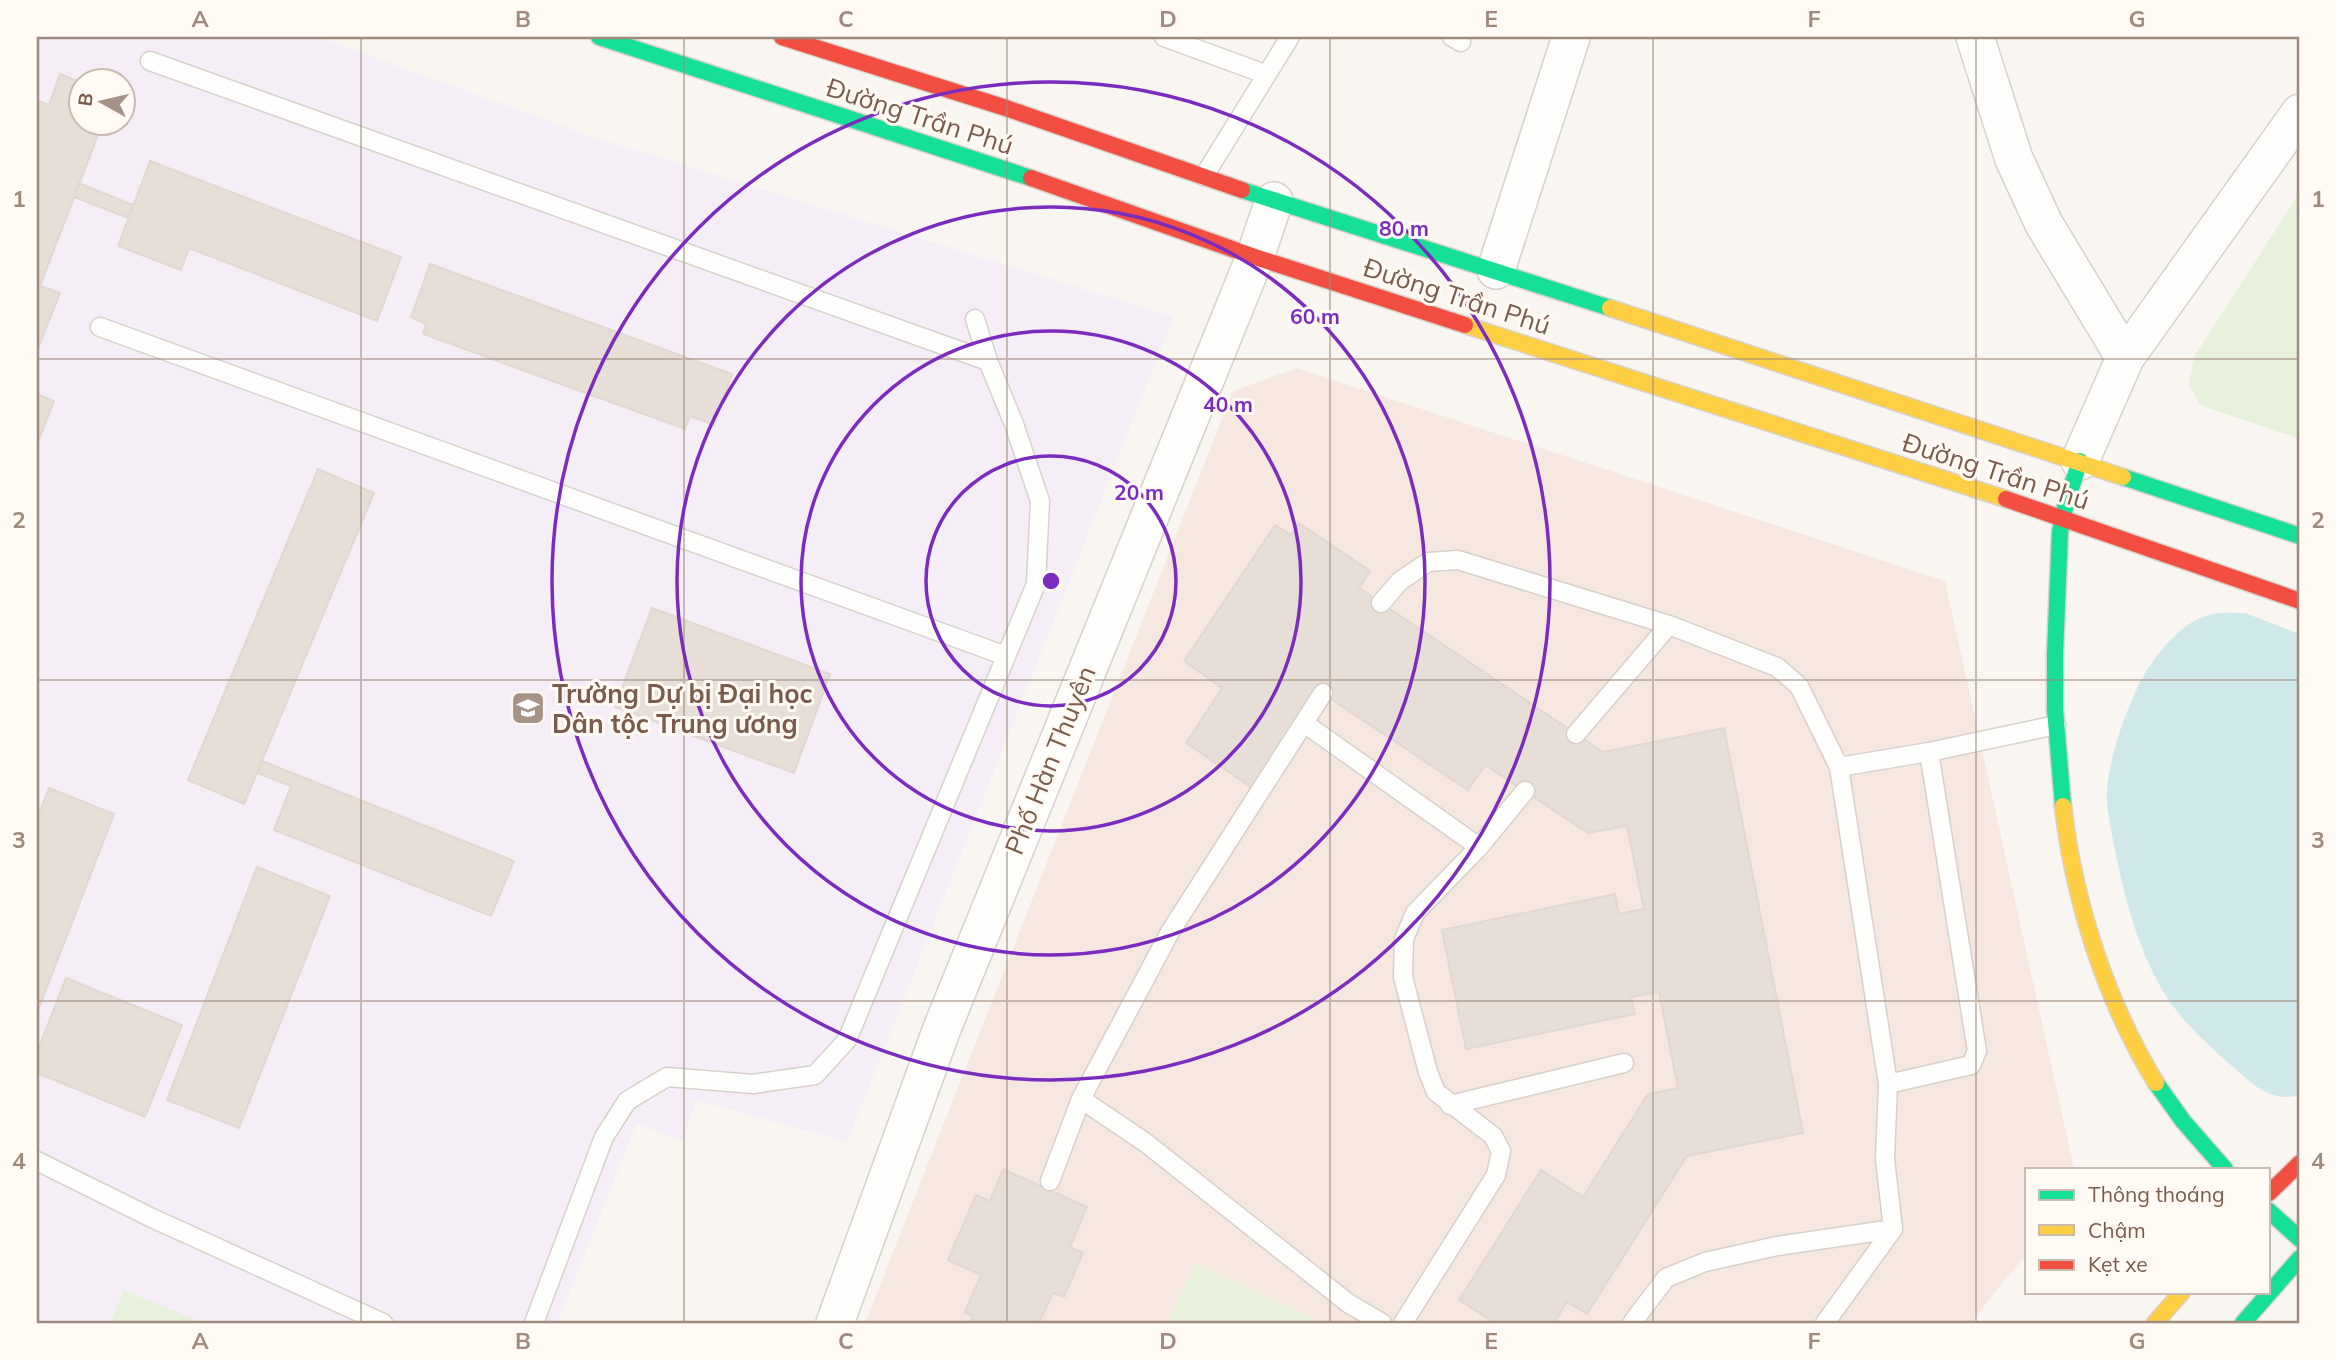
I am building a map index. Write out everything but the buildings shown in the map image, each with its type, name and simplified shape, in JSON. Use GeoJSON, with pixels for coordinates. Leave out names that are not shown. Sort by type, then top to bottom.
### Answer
{"type":"FeatureCollection","features":[{"type":"Feature","properties":{"kind":"main road","name":"Đường Trần Phú"},"geometry":{"type":"LineString","coordinates":[[599,37],[989,163],[1255,257],[2061,517],[2300,601]]}},
{"type":"Feature","properties":{"kind":"main road","name":"Đường Trần Phú"},"geometry":{"type":"LineString","coordinates":[[782,37],[831,44],[1275,201],[1496,270],[2080,461],[2300,536]]}},
{"type":"Feature","properties":{"kind":"main road"},"geometry":{"type":"LineString","coordinates":[[2080,461],[2061,517],[2056,607],[2056,725],[2063,816],[2074,875],[2093,945],[2112,996],[2148,1070],[2184,1123],[2224,1168]]}},
{"type":"Feature","properties":{"kind":"main road"},"geometry":{"type":"LineString","coordinates":[[2270,1192],[2300,1163]]}},
{"type":"Feature","properties":{"kind":"main road"},"geometry":{"type":"LineString","coordinates":[[2270,1212],[2300,1239]]}},
{"type":"Feature","properties":{"kind":"main road"},"geometry":{"type":"LineString","coordinates":[[2270,1292],[2300,1258]]}},
{"type":"Feature","properties":{"kind":"main road"},"geometry":{"type":"LineString","coordinates":[[2155,1323],[2180,1294]]}},
{"type":"Feature","properties":{"kind":"main road"},"geometry":{"type":"LineString","coordinates":[[2243,1323],[2268,1294]]}},
{"type":"Feature","properties":{"kind":"street"},"geometry":{"type":"LineString","coordinates":[[1496,270],[1571,37]]}},
{"type":"Feature","properties":{"kind":"street"},"geometry":{"type":"LineString","coordinates":[[1975,37],[2014,159],[2034,202],[2125,358]]}},
{"type":"Feature","properties":{"kind":"street"},"geometry":{"type":"LineString","coordinates":[[2080,461],[2125,358],[2300,113]]}},
{"type":"Feature","properties":{"kind":"street","name":"Phố Hàn Thuyên"},"geometry":{"type":"LineString","coordinates":[[835,1323],[941,1031],[1255,257],[1275,201]]}},
{"type":"Feature","properties":{"kind":"lane"},"geometry":{"type":"LineString","coordinates":[[1164,37],[1265,74]]}},
{"type":"Feature","properties":{"kind":"lane"},"geometry":{"type":"LineString","coordinates":[[1204,176],[1290,37]]}},
{"type":"Feature","properties":{"kind":"lane"},"geometry":{"type":"LineString","coordinates":[[150,61],[988,361]]}},
{"type":"Feature","properties":{"kind":"lane"},"geometry":{"type":"LineString","coordinates":[[534,1323],[604,1137],[627,1101],[667,1077],[753,1084],[815,1075],[847,1040],[1036,584],[1040,501],[975,319]]}},
{"type":"Feature","properties":{"kind":"lane"},"geometry":{"type":"LineString","coordinates":[[100,327],[1006,656]]}},
{"type":"Feature","properties":{"kind":"lane"},"geometry":{"type":"LineString","coordinates":[[1381,603],[1399,581],[1428,562],[1458,560],[1669,625],[1777,667],[1799,686],[1839,767],[1888,1084],[1885,1159],[1893,1229],[1825,1323]]}},
{"type":"Feature","properties":{"kind":"lane"},"geometry":{"type":"LineString","coordinates":[[1576,734],[1669,625]]}},
{"type":"Feature","properties":{"kind":"lane"},"geometry":{"type":"LineString","coordinates":[[1050,1181],[1081,1099],[1170,932],[1323,693]]}},
{"type":"Feature","properties":{"kind":"lane"},"geometry":{"type":"LineString","coordinates":[[1304,723],[1479,847]]}},
{"type":"Feature","properties":{"kind":"lane"},"geometry":{"type":"LineString","coordinates":[[1839,767],[1929,752],[2056,725]]}},
{"type":"Feature","properties":{"kind":"lane"},"geometry":{"type":"LineString","coordinates":[[1888,1084],[1970,1065],[1977,1051],[1929,752]]}},
{"type":"Feature","properties":{"kind":"lane"},"geometry":{"type":"LineString","coordinates":[[1403,1323],[1496,1175],[1501,1151],[1493,1136],[1436,1092],[1428,1072],[1403,977],[1404,939],[1415,913],[1479,847],[1525,791]]}},
{"type":"Feature","properties":{"kind":"lane"},"geometry":{"type":"LineString","coordinates":[[1450,1105],[1624,1062]]}},
{"type":"Feature","properties":{"kind":"lane"},"geometry":{"type":"LineString","coordinates":[[1081,1099],[1146,1143],[1348,1303],[1382,1323]]}},
{"type":"Feature","properties":{"kind":"lane"},"geometry":{"type":"LineString","coordinates":[[37,1161],[152,1218],[383,1323]]}},
{"type":"Feature","properties":{"kind":"lane"},"geometry":{"type":"LineString","coordinates":[[1632,1323],[1666,1278],[1705,1262],[1777,1246],[1893,1229]]}},
{"type":"Feature","properties":{"kind":"shaded area","name":"Trường Dự bị Đại học Dân tộc Trung ương"},"geometry":{"type":"Polygon","coordinates":[[[43,37],[318,37],[593,137],[1174,317],[847,1142],[696,1100],[682,1141],[636,1124],[558,1323],[37,1323],[37,49],[43,37]]]}},
{"type":"Feature","properties":{"kind":"shaded area"},"geometry":{"type":"Polygon","coordinates":[[[1297,368],[1945,581],[2074,1168],[2025,1168],[2025,1257],[1971,1323],[865,1323],[1233,391],[1297,368]]]}},
{"type":"Feature","properties":{"kind":"green space"},"geometry":{"type":"Polygon","coordinates":[[[2300,192],[2300,439],[2200,405],[2189,384],[2194,357],[2300,192]]]}},
{"type":"Feature","properties":{"kind":"green space"},"geometry":{"type":"Polygon","coordinates":[[[1196,1263],[1321,1323],[1167,1323],[1196,1263]]]}},
{"type":"Feature","properties":{"kind":"green space"},"geometry":{"type":"Polygon","coordinates":[[[124,1290],[203,1323],[110,1323],[124,1290]]]}},
{"type":"Feature","properties":{"kind":"water"},"geometry":{"type":"Polygon","coordinates":[[[2245,613],[2300,634],[2300,1095],[2289,1097],[2270,1094],[2247,1079],[2194,1031],[2163,991],[2145,955],[2126,898],[2107,803],[2113,754],[2132,700],[2152,663],[2166,645],[2192,622],[2213,614],[2245,613]]]}},
{"type":"Feature","properties":{"kind":"traffic: fast"},"geometry":{"type":"LineString","coordinates":[[599,37],[1031,178]]}},
{"type":"Feature","properties":{"kind":"traffic: fast"},"geometry":{"type":"LineString","coordinates":[[1242,190],[1610,308]]}},
{"type":"Feature","properties":{"kind":"traffic: fast"},"geometry":{"type":"LineString","coordinates":[[2063,806],[2055,709],[2060,532],[2080,461]]}},
{"type":"Feature","properties":{"kind":"traffic: fast"},"geometry":{"type":"LineString","coordinates":[[2123,477],[2300,536]]}},
{"type":"Feature","properties":{"kind":"traffic: fast"},"geometry":{"type":"LineString","coordinates":[[2156,1083],[2183,1121],[2224,1168]]}},
{"type":"Feature","properties":{"kind":"traffic: fast"},"geometry":{"type":"LineString","coordinates":[[2270,1212],[2300,1239]]}},
{"type":"Feature","properties":{"kind":"traffic: fast"},"geometry":{"type":"LineString","coordinates":[[2270,1292],[2300,1258]]}},
{"type":"Feature","properties":{"kind":"traffic: fast"},"geometry":{"type":"LineString","coordinates":[[2243,1323],[2268,1294]]}},
{"type":"Feature","properties":{"kind":"traffic: slow"},"geometry":{"type":"LineString","coordinates":[[1610,308],[2123,477]]}},
{"type":"Feature","properties":{"kind":"traffic: slow"},"geometry":{"type":"LineString","coordinates":[[1465,325],[2006,499]]}},
{"type":"Feature","properties":{"kind":"traffic: slow"},"geometry":{"type":"LineString","coordinates":[[2063,806],[2075,878],[2095,950],[2122,1019],[2156,1083]]}},
{"type":"Feature","properties":{"kind":"traffic: slow"},"geometry":{"type":"LineString","coordinates":[[2155,1323],[2180,1294]]}},
{"type":"Feature","properties":{"kind":"traffic: jam"},"geometry":{"type":"LineString","coordinates":[[782,37],[1006,108],[1242,190]]}},
{"type":"Feature","properties":{"kind":"traffic: jam"},"geometry":{"type":"LineString","coordinates":[[1031,178],[1255,257],[1465,325]]}},
{"type":"Feature","properties":{"kind":"traffic: jam"},"geometry":{"type":"LineString","coordinates":[[2006,499],[2300,601]]}},
{"type":"Feature","properties":{"kind":"traffic: jam"},"geometry":{"type":"LineString","coordinates":[[2270,1192],[2300,1163]]}},
{"type":"Feature","properties":{"kind":"place","name":"Trường Dự bị Đại học Dân tộc Trung ương"},"geometry":{"type":"Point","coordinates":[528,708]}}]}
